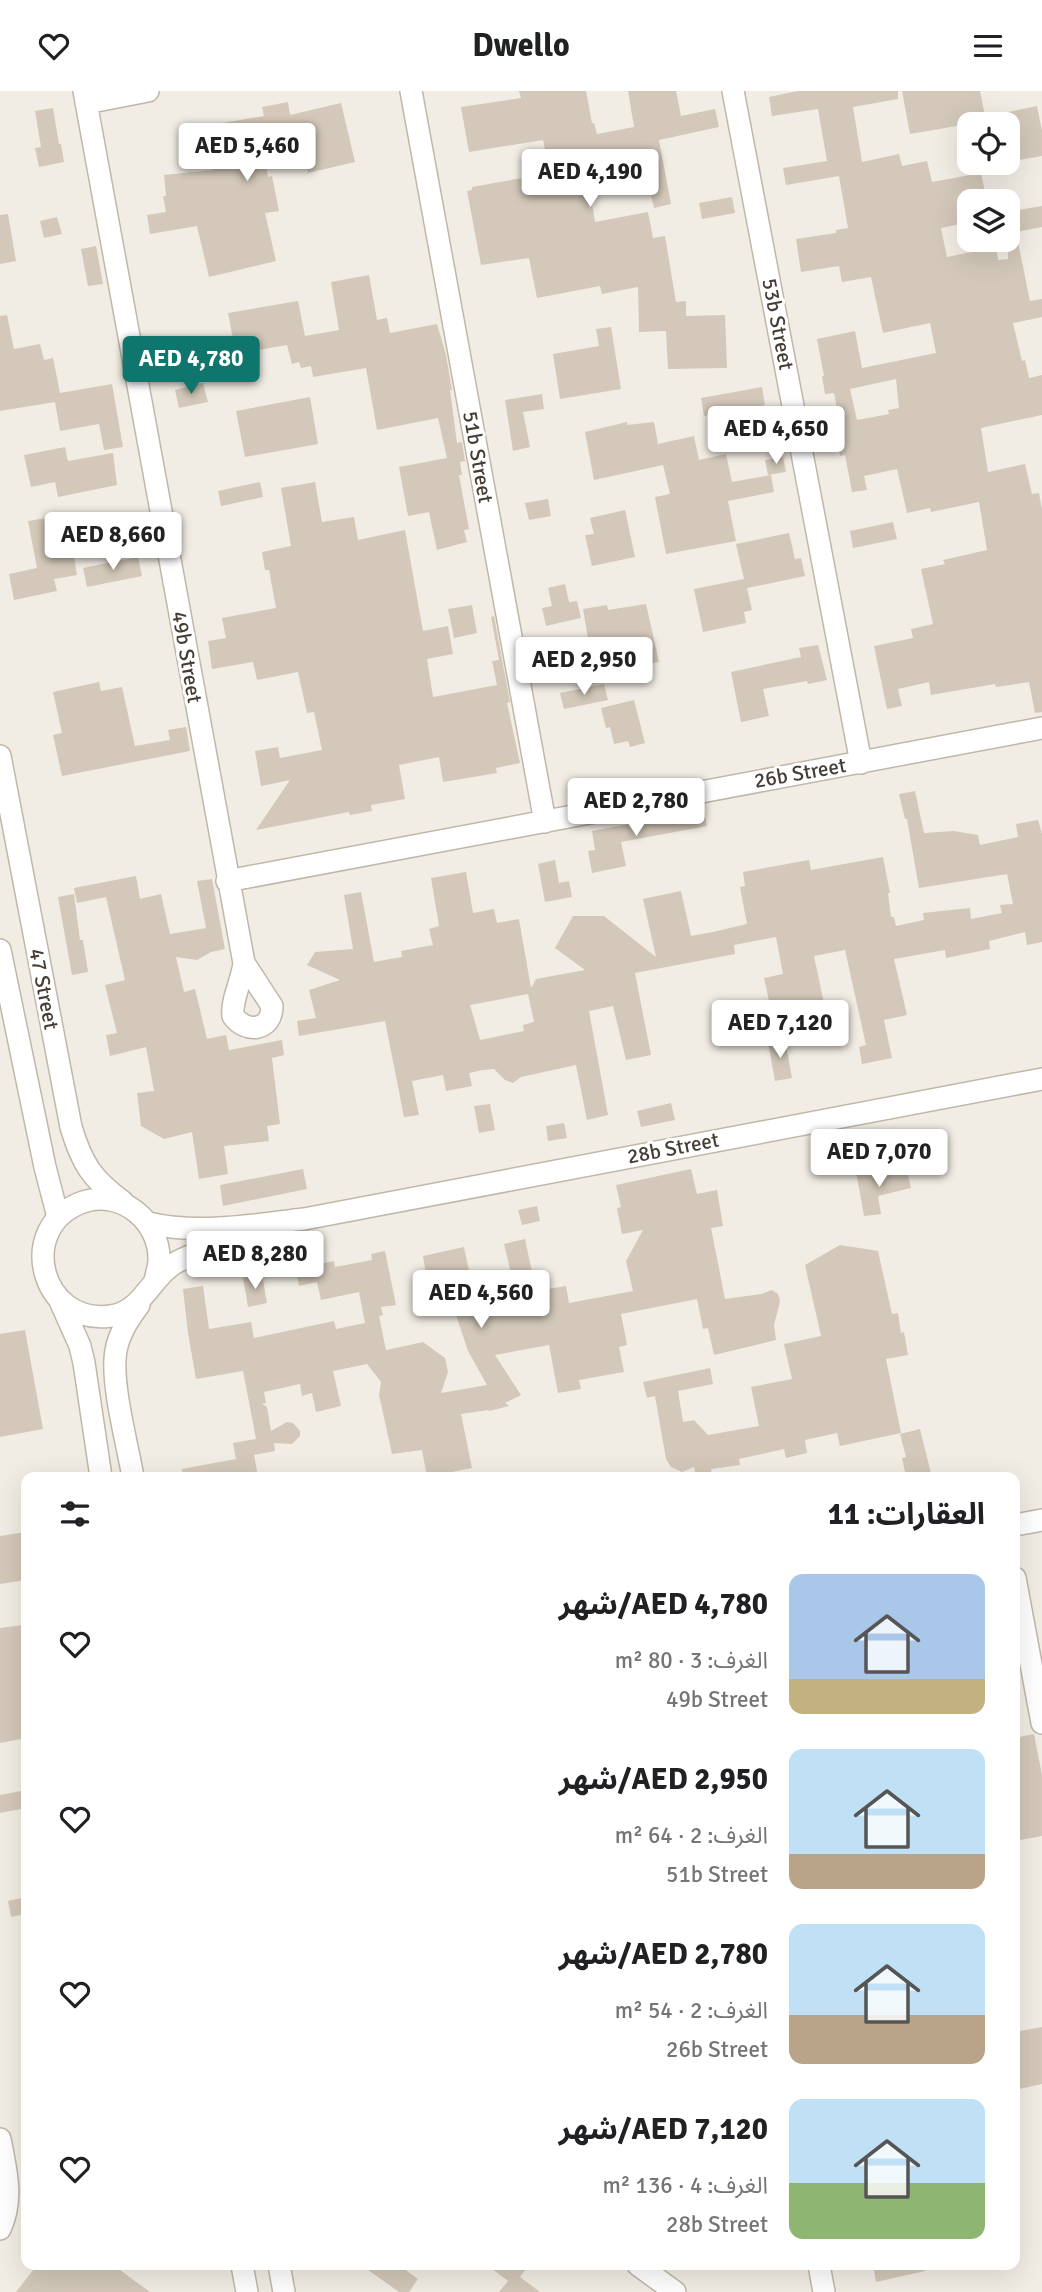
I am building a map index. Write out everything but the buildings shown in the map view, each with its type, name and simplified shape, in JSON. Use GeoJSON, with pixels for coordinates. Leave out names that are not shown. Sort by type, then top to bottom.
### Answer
{"type":"FeatureCollection","features":[{"type":"Feature","properties":{"kind":"street"},"geometry":{"type":"LineString","coordinates":[[85,97],[148,91]]}},
{"type":"Feature","properties":{"kind":"street","name":"51b Street"},"geometry":{"type":"LineString","coordinates":[[411,91],[545,822]]}},
{"type":"Feature","properties":{"kind":"street","name":"53b Street"},"geometry":{"type":"LineString","coordinates":[[733,91],[860,763]]}},
{"type":"Feature","properties":{"kind":"street","name":"49b Street"},"geometry":{"type":"LineString","coordinates":[[85,97],[244,963]]}},
{"type":"Feature","properties":{"kind":"street","name":"26b Street"},"geometry":{"type":"LineString","coordinates":[[227,881],[1042,728]]}},
{"type":"Feature","properties":{"kind":"street","name":"47 Street"},"geometry":{"type":"LineString","coordinates":[[0,756],[71,1127],[87,1168],[101,1185],[125,1204]]}},
{"type":"Feature","properties":{"kind":"street","name":"47 Street"},"geometry":{"type":"LineString","coordinates":[[0,950],[58,1217]]}},
{"type":"Feature","properties":{"kind":"street","name":"28b Street"},"geometry":{"type":"LineString","coordinates":[[148,1223],[185,1229],[304,1219],[1042,1079]]}},
{"type":"Feature","properties":{"kind":"street"},"geometry":{"type":"LineString","coordinates":[[100,1472],[80,1346],[60,1301],[50,1287],[44,1272],[42,1255],[46,1239],[58,1217],[85,1202],[104,1199],[125,1204],[148,1223],[157,1241],[159,1261],[150,1289],[120,1335],[115,1358],[116,1380],[133,1472]]}},
{"type":"Feature","properties":{"kind":"street","name":"28b Street"},"geometry":{"type":"LineString","coordinates":[[150,1289],[173,1264],[304,1219]]}},
{"type":"Feature","properties":{"kind":"street"},"geometry":{"type":"LineString","coordinates":[[60,1301],[76,1311],[94,1316],[113,1315],[131,1309],[150,1289]]}},
{"type":"Feature","properties":{"kind":"street"},"geometry":{"type":"LineString","coordinates":[[1020,1524],[1042,1520]]}},
{"type":"Feature","properties":{"kind":"street"},"geometry":{"type":"LineString","coordinates":[[1020,1605],[1042,1723]]}},
{"type":"Feature","properties":{"kind":"street"},"geometry":{"type":"LineString","coordinates":[[0,2139],[8,2178],[8,2200],[0,2229]]}},
{"type":"Feature","properties":{"kind":"street"},"geometry":{"type":"LineString","coordinates":[[243,2270],[247,2292]]}},
{"type":"Feature","properties":{"kind":"street"},"geometry":{"type":"LineString","coordinates":[[280,2270],[284,2292]]}},
{"type":"Feature","properties":{"kind":"street"},"geometry":{"type":"LineString","coordinates":[[645,2270],[675,2292]]}},
{"type":"Feature","properties":{"kind":"street"},"geometry":{"type":"LineString","coordinates":[[820,2270],[824,2292]]}}]}
